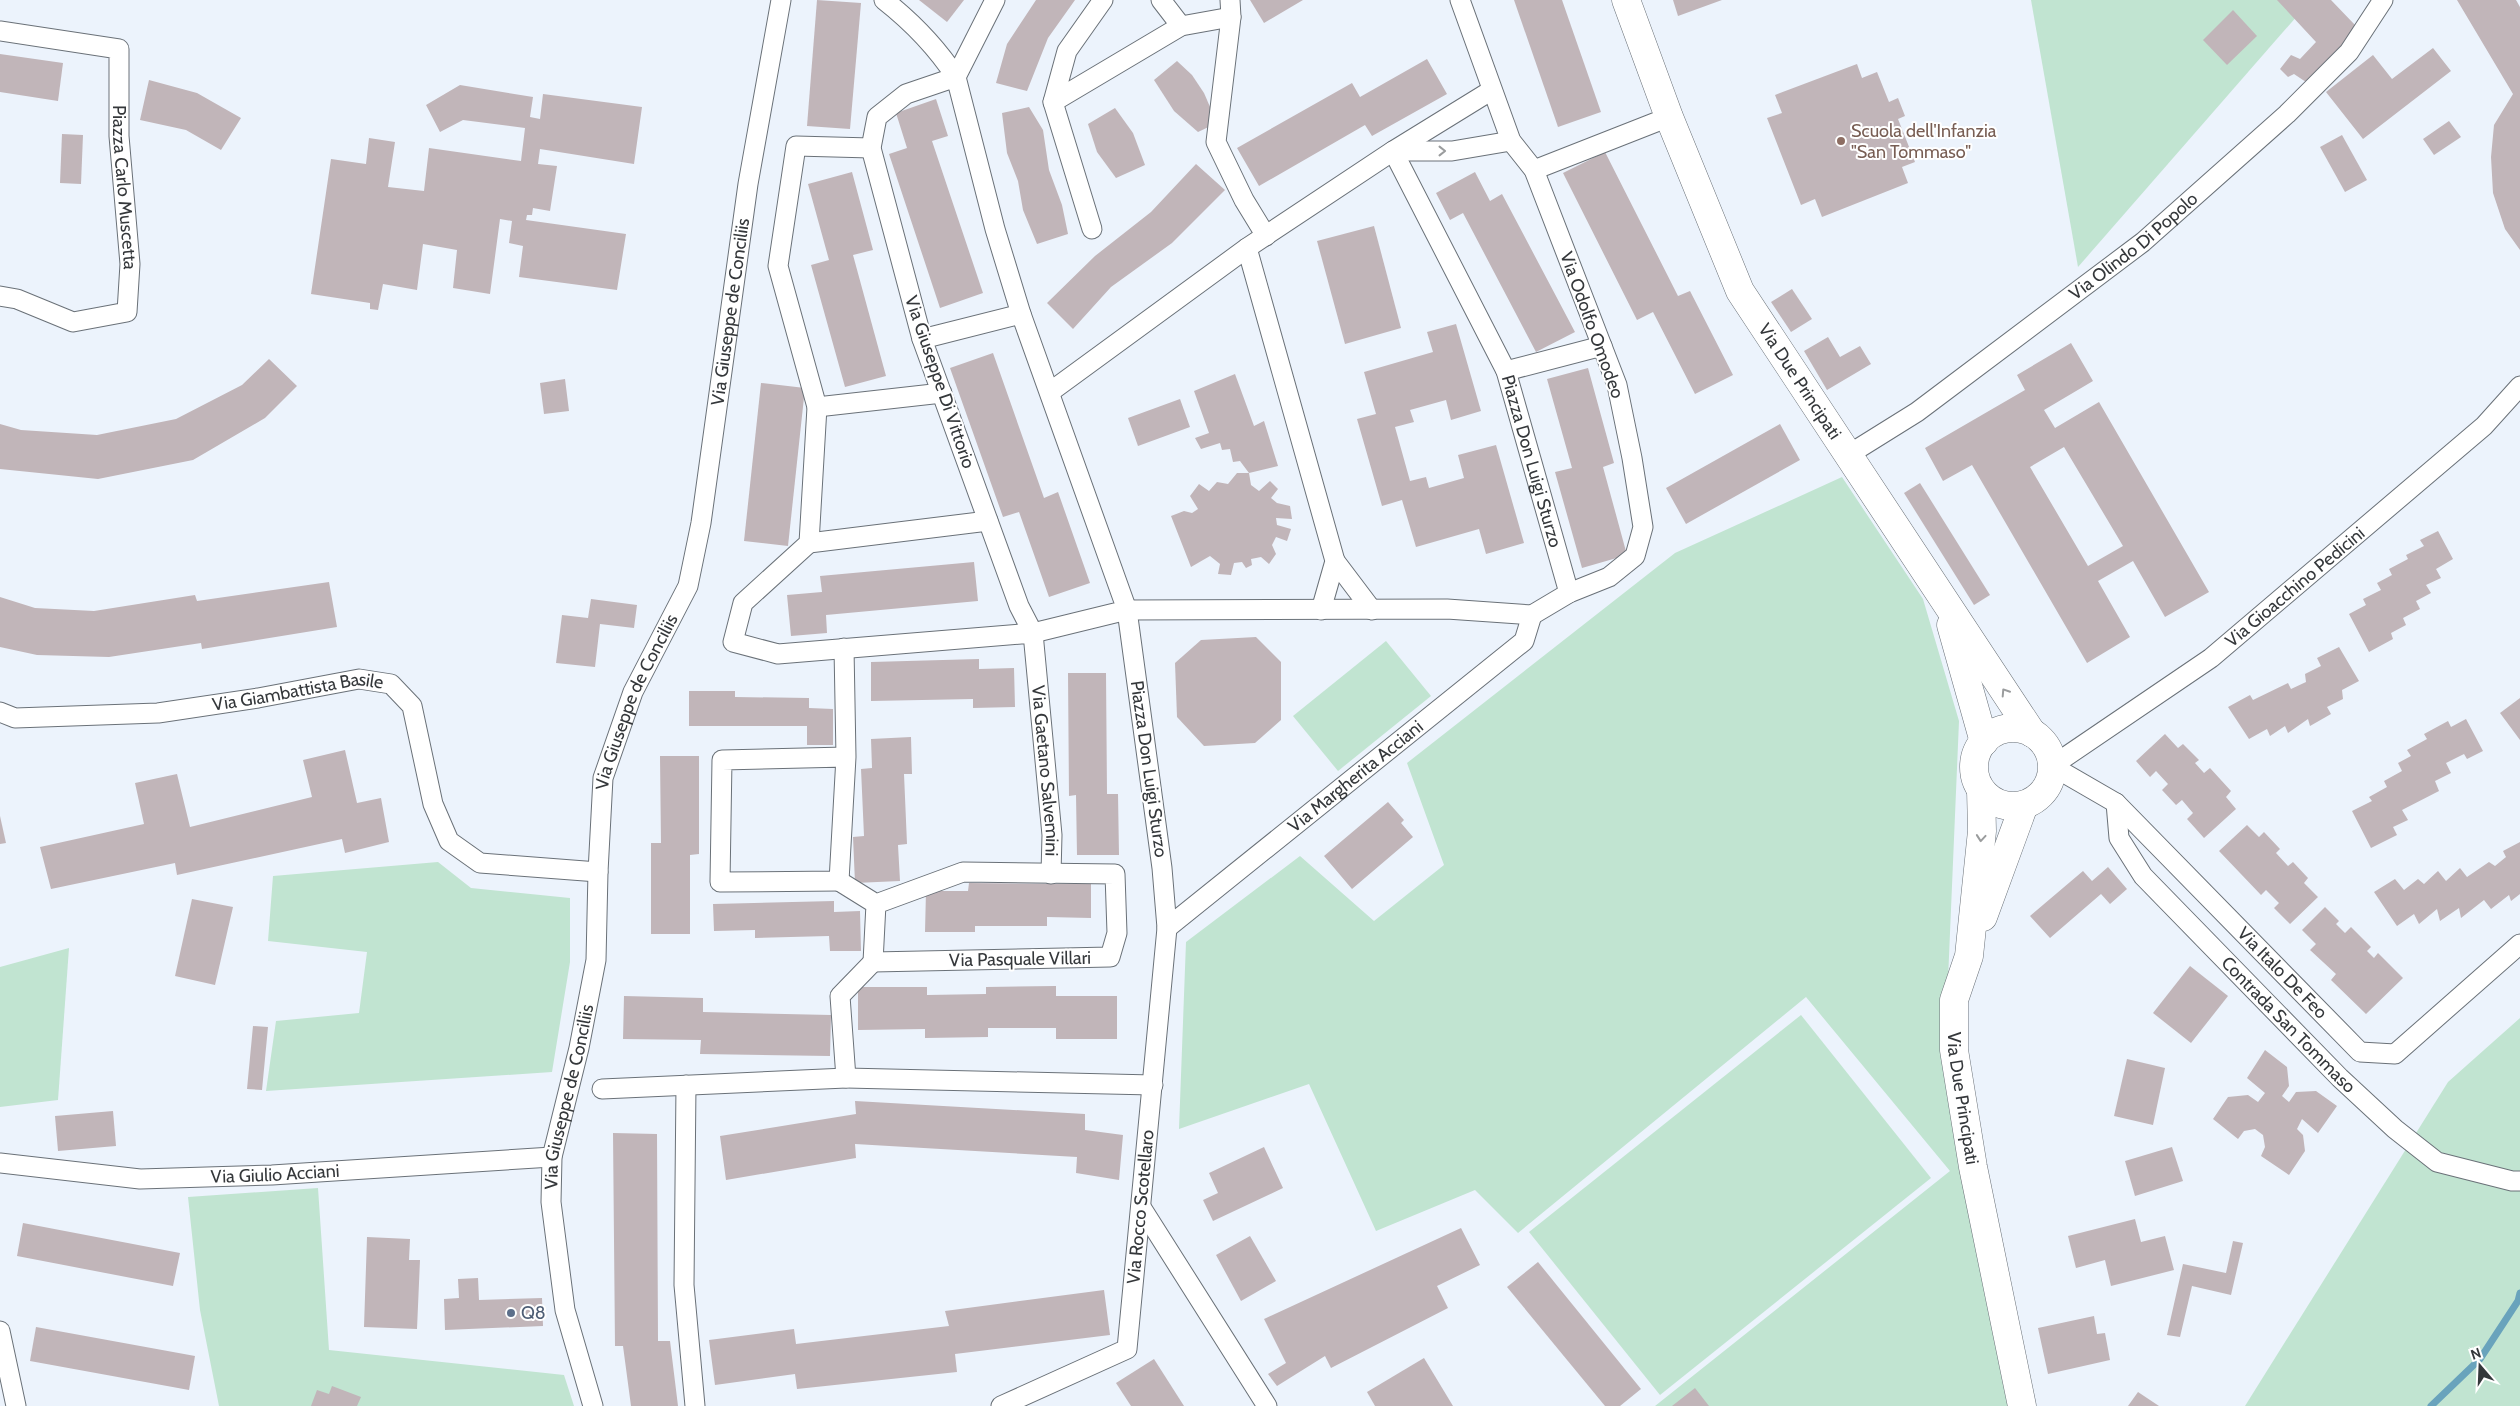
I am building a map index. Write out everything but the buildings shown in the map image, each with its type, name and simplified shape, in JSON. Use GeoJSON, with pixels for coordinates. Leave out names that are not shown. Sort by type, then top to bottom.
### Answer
{"type":"FeatureCollection","features":[{"type":"Feature","properties":{"kind":"street","name":"Via Giuseppe de Conciliis"},"geometry":{"type":"LineString","coordinates":[[594,1406],[565,1310],[551,1202],[552,1157],[579,1048],[596,960],[603,778],[633,692],[688,586],[701,523],[748,184],[781,0]]}},
{"type":"Feature","properties":{"kind":"street"},"geometry":{"type":"LineString","coordinates":[[884,0],[903,15],[937,51],[956,77],[995,229],[1021,314],[1050,392],[1247,248],[1393,151],[1492,90]]}},
{"type":"Feature","properties":{"kind":"street"},"geometry":{"type":"LineString","coordinates":[[956,77],[995,0]]}},
{"type":"Feature","properties":{"kind":"street"},"geometry":{"type":"LineString","coordinates":[[1092,229],[1054,102],[1067,51],[1103,0]]}},
{"type":"Feature","properties":{"kind":"street"},"geometry":{"type":"LineString","coordinates":[[1161,0],[1181,26]]}},
{"type":"Feature","properties":{"kind":"street","name":"Via Odolfo Omodeo"},"geometry":{"type":"LineString","coordinates":[[1460,0],[1511,141],[1534,170],[1617,385],[1632,458],[1642,527],[1635,556],[1609,577],[1569,593]]}},
{"type":"Feature","properties":{"kind":"street","name":"Via Due Principati"},"geometry":{"type":"LineString","coordinates":[[1626,0],[1669,118],[1740,291],[2032,733]]}},
{"type":"Feature","properties":{"kind":"street","name":"Via Olindo Di Popolo"},"geometry":{"type":"LineString","coordinates":[[1848,455],[1917,412],[2143,242],[2287,114],[2349,52],[2383,0]]}},
{"type":"Feature","properties":{"kind":"street"},"geometry":{"type":"LineString","coordinates":[[1054,102],[1181,26],[1231,9],[1216,142],[1244,200],[1266,236]]}},
{"type":"Feature","properties":{"kind":"street","name":"Piazza Carlo Muscetta"},"geometry":{"type":"LineString","coordinates":[[0,31],[119,49],[119,136],[130,264],[127,312],[73,322],[16,299],[0,296]]}},
{"type":"Feature","properties":{"kind":"street","name":"Via Giuseppe Di Vittorio"},"geometry":{"type":"LineString","coordinates":[[956,77],[906,94],[877,118],[871,148],[922,339],[1019,606],[1033,633]]}},
{"type":"Feature","properties":{"kind":"street"},"geometry":{"type":"LineString","coordinates":[[1534,170],[1669,118]]}},
{"type":"Feature","properties":{"kind":"street"},"geometry":{"type":"LineString","coordinates":[[1393,151],[1452,150],[1511,141]]}},
{"type":"Feature","properties":{"kind":"street"},"geometry":{"type":"LineString","coordinates":[[809,543],[816,407],[778,266],[796,146],[871,148]]}},
{"type":"Feature","properties":{"kind":"street","name":"Piazza Don Luigi Sturzo"},"geometry":{"type":"LineString","coordinates":[[1393,151],[1506,371],[1569,593]]}},
{"type":"Feature","properties":{"kind":"street"},"geometry":{"type":"LineString","coordinates":[[1247,248],[1335,561],[1372,610]]}},
{"type":"Feature","properties":{"kind":"street"},"geometry":{"type":"LineString","coordinates":[[922,339],[1021,314]]}},
{"type":"Feature","properties":{"kind":"street"},"geometry":{"type":"LineString","coordinates":[[1506,371],[1602,346]]}},
{"type":"Feature","properties":{"kind":"street","name":"Via Gioacchino Pedicini"},"geometry":{"type":"LineString","coordinates":[[2052,766],[2211,658],[2484,426],[2520,386]]}},
{"type":"Feature","properties":{"kind":"street","name":"Piazza Don Luigi Sturzo"},"geometry":{"type":"LineString","coordinates":[[1050,392],[1127,610],[1162,868],[1167,928]]}},
{"type":"Feature","properties":{"kind":"street"},"geometry":{"type":"LineString","coordinates":[[816,407],[942,393]]}},
{"type":"Feature","properties":{"kind":"street"},"geometry":{"type":"LineString","coordinates":[[988,521],[809,543],[743,603],[733,642],[778,654],[1033,633],[1127,610],[1446,609],[1532,615],[1569,593]]}},
{"type":"Feature","properties":{"kind":"street"},"geometry":{"type":"LineString","coordinates":[[1321,610],[1335,561]]}},
{"type":"Feature","properties":{"kind":"street"},"geometry":{"type":"LineString","coordinates":[[1944,599],[1984,742]]}},
{"type":"Feature","properties":{"kind":"street","name":"Via Margherita Acciani"},"geometry":{"type":"LineString","coordinates":[[1167,928],[1524,641],[1532,615]]}},
{"type":"Feature","properties":{"kind":"street","name":"Via Gaetano Salvemini"},"geometry":{"type":"LineString","coordinates":[[876,904],[963,872],[1051,874],[1052,834],[1033,633]]}},
{"type":"Feature","properties":{"kind":"street"},"geometry":{"type":"LineString","coordinates":[[839,881],[846,757],[844,648]]}},
{"type":"Feature","properties":{"kind":"street","name":"Via Giambattista Basile"},"geometry":{"type":"LineString","coordinates":[[0,712],[15,718],[158,713],[258,698],[359,679],[391,684],[412,706],[433,804],[449,841],[480,864],[598,872]]}},
{"type":"Feature","properties":{"kind":"street"},"geometry":{"type":"LineString","coordinates":[[2007,729],[2032,733],[2050,753],[2052,766],[2047,788],[2038,798],[2024,805],[2011,806],[1998,803],[1981,790],[1974,764],[1977,753],[1984,742],[1994,733],[2007,729]]}},
{"type":"Feature","properties":{"kind":"street"},"geometry":{"type":"LineString","coordinates":[[846,757],[722,760],[720,882],[839,881],[876,904],[873,962],[840,996],[846,1078]]}},
{"type":"Feature","properties":{"kind":"street","name":"Via Italo De Feo"},"geometry":{"type":"LineString","coordinates":[[2052,766],[2116,803],[2360,1052],[2395,1054],[2520,944]]}},
{"type":"Feature","properties":{"kind":"street","name":"Via Due Principati"},"geometry":{"type":"LineString","coordinates":[[1981,790],[1982,831],[1969,956],[1954,1000],[1954,1050],[1974,1166],[2022,1406]]}},
{"type":"Feature","properties":{"kind":"street","name":"Contrada San Tommaso"},"geometry":{"type":"LineString","coordinates":[[2116,803],[2119,838],[2143,876],[2347,1085],[2395,1129],[2437,1162],[2512,1181],[2520,1181]]}},
{"type":"Feature","properties":{"kind":"street"},"geometry":{"type":"LineString","coordinates":[[1969,956],[2024,805]]}},
{"type":"Feature","properties":{"kind":"street","name":"Via Pasquale Villari"},"geometry":{"type":"LineString","coordinates":[[873,962],[1110,957],[1117,933],[1115,874],[1051,874]]}},
{"type":"Feature","properties":{"kind":"street","name":"Via Rocco Scotellaro"},"geometry":{"type":"LineString","coordinates":[[1001,1406],[1127,1349],[1167,928]]}},
{"type":"Feature","properties":{"kind":"street"},"geometry":{"type":"LineString","coordinates":[[602,1089],[846,1078],[1152,1085]]}},
{"type":"Feature","properties":{"kind":"street"},"geometry":{"type":"LineString","coordinates":[[686,1085],[684,1285],[695,1406]]}},
{"type":"Feature","properties":{"kind":"street","name":"Via Giulio Acciani"},"geometry":{"type":"LineString","coordinates":[[0,1163],[140,1179],[272,1176],[552,1157]]}},
{"type":"Feature","properties":{"kind":"street"},"geometry":{"type":"LineString","coordinates":[[1141,1207],[1267,1406]]}},
{"type":"Feature","properties":{"kind":"street"},"geometry":{"type":"LineString","coordinates":[[0,1331],[16,1406]]}},
{"type":"Feature","properties":{"kind":"green space"},"geometry":{"type":"Polygon","coordinates":[[[2031,0],[2311,0],[2078,267],[2031,0]]]}},
{"type":"Feature","properties":{"kind":"green space"},"geometry":{"type":"Polygon","coordinates":[[[1842,477],[1923,599],[1959,721],[1948,980],[2013,1406],[1655,1406],[1950,1171],[1806,997],[1518,1233],[1475,1190],[1376,1231],[1309,1084],[1179,1129],[1186,942],[1300,856],[1374,921],[1444,865],[1407,763],[1675,553],[1842,477]]]}},
{"type":"Feature","properties":{"kind":"green space"},"geometry":{"type":"Polygon","coordinates":[[[1386,641],[1431,696],[1338,771],[1293,716],[1386,641]]]}},
{"type":"Feature","properties":{"kind":"green space"},"geometry":{"type":"Polygon","coordinates":[[[438,862],[471,888],[570,898],[570,962],[552,1072],[266,1091],[276,1021],[359,1013],[367,952],[268,941],[273,876],[438,862]]]}},
{"type":"Feature","properties":{"kind":"green space"},"geometry":{"type":"Polygon","coordinates":[[[69,948],[58,1100],[0,1107],[0,967],[69,948]]]}},
{"type":"Feature","properties":{"kind":"green space"},"geometry":{"type":"Polygon","coordinates":[[[1801,1015],[1931,1178],[1660,1395],[1529,1232],[1801,1015]]]}},
{"type":"Feature","properties":{"kind":"green space"},"geometry":{"type":"Polygon","coordinates":[[[2520,1018],[2520,1406],[2245,1406],[2448,1082],[2520,1018]]]}},
{"type":"Feature","properties":{"kind":"green space"},"geometry":{"type":"Polygon","coordinates":[[[318,1188],[329,1350],[564,1375],[574,1406],[219,1406],[200,1310],[188,1197],[318,1188]]]}},
{"type":"Feature","properties":{"kind":"waterway"},"geometry":{"type":"LineString","coordinates":[[2431,1406],[2480,1359],[2518,1301],[2520,1293]]}},
{"type":"Feature","properties":{"kind":"place","name":"Scuola dell'Infanzia \"San Tommaso\""},"geometry":{"type":"Point","coordinates":[1841,141]}},
{"type":"Feature","properties":{"kind":"place","name":"Q8"},"geometry":{"type":"Point","coordinates":[511,1313]}}]}
